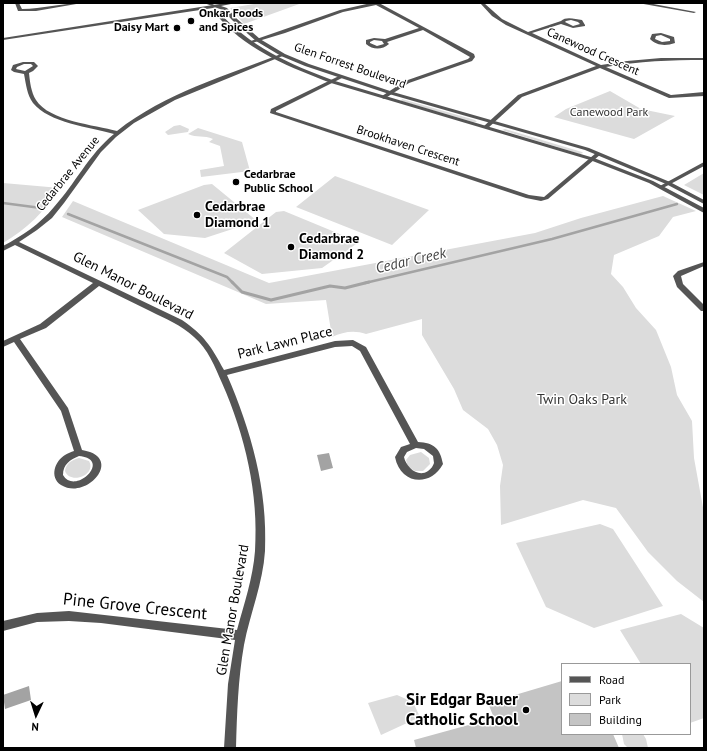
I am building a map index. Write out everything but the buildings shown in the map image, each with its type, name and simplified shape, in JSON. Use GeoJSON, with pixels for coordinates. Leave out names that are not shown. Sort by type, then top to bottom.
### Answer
{"type":"FeatureCollection","features":[{"type":"Feature","properties":{"kind":"street"},"geometry":{"type":"LineString","coordinates":[[17,3],[20,10],[29,11],[80,3]]}},
{"type":"Feature","properties":{"kind":"street"},"geometry":{"type":"LineString","coordinates":[[206,3],[215,6]]}},
{"type":"Feature","properties":{"kind":"street"},"geometry":{"type":"LineString","coordinates":[[3,38],[234,3]]}},
{"type":"Feature","properties":{"kind":"street"},"geometry":{"type":"LineString","coordinates":[[250,42],[342,11],[376,3],[472,55],[473,57],[470,60],[407,82],[384,97]]}},
{"type":"Feature","properties":{"kind":"street","name":"Canewood Crescent"},"geometry":{"type":"LineString","coordinates":[[482,3],[490,13],[528,33],[599,67],[665,95],[704,94]]}},
{"type":"Feature","properties":{"kind":"street"},"geometry":{"type":"LineString","coordinates":[[640,3],[694,12]]}},
{"type":"Feature","properties":{"kind":"street","name":"Glen Forrest Boulevard"},"geometry":{"type":"LineString","coordinates":[[704,202],[668,183],[598,154],[391,93],[341,77],[283,55],[258,40],[225,9],[215,6],[215,10],[225,23],[250,42],[276,58],[333,82],[592,159],[661,187],[704,211]]}},
{"type":"Feature","properties":{"kind":"street"},"geometry":{"type":"LineString","coordinates":[[528,33],[563,22]]}},
{"type":"Feature","properties":{"kind":"street"},"geometry":{"type":"LineString","coordinates":[[385,41],[422,29]]}},
{"type":"Feature","properties":{"kind":"street"},"geometry":{"type":"LineString","coordinates":[[666,44],[673,54]]}},
{"type":"Feature","properties":{"kind":"street"},"geometry":{"type":"LineString","coordinates":[[486,127],[520,96],[599,67],[673,54],[704,59]]}},
{"type":"Feature","properties":{"kind":"street","name":"Cedarbrae Avenue"},"geometry":{"type":"LineString","coordinates":[[3,249],[15,243],[45,221],[54,212],[93,158],[118,133],[164,103],[283,55]]}},
{"type":"Feature","properties":{"kind":"street"},"geometry":{"type":"LineString","coordinates":[[26,72],[29,88],[35,102],[43,110],[55,117],[118,133]]}},
{"type":"Feature","properties":{"kind":"street","name":"Brookhaven Crescent"},"geometry":{"type":"LineString","coordinates":[[341,77],[273,110],[273,113],[528,197],[541,199],[546,198],[598,154]]}},
{"type":"Feature","properties":{"kind":"street"},"geometry":{"type":"LineString","coordinates":[[661,187],[704,164]]}},
{"type":"Feature","properties":{"kind":"street","name":"Glen Manor Boulevard"},"geometry":{"type":"LineString","coordinates":[[15,243],[162,312],[193,332],[212,353],[223,373],[248,449],[256,482],[260,518],[260,550],[255,582],[241,636],[233,694],[230,748]]}},
{"type":"Feature","properties":{"kind":"street"},"geometry":{"type":"LineString","coordinates":[[704,264],[680,273],[678,276],[680,285],[704,309]]}},
{"type":"Feature","properties":{"kind":"street"},"geometry":{"type":"LineString","coordinates":[[3,344],[43,326],[98,283]]}},
{"type":"Feature","properties":{"kind":"street"},"geometry":{"type":"LineString","coordinates":[[16,339],[65,410],[79,453]]}},
{"type":"Feature","properties":{"kind":"street","name":"Park Lawn Place"},"geometry":{"type":"LineString","coordinates":[[223,373],[335,344],[353,343],[363,349],[415,445]]}},
{"type":"Feature","properties":{"kind":"street"},"geometry":{"type":"LineString","coordinates":[[415,445],[426,446],[437,454],[439,464],[432,473],[425,476],[418,476],[411,474],[402,467],[400,455],[403,450],[415,445]]}},
{"type":"Feature","properties":{"kind":"street","name":"Pine Grove Crescent"},"geometry":{"type":"LineString","coordinates":[[3,626],[34,617],[70,615],[241,636]]}},
{"type":"Feature","properties":{"kind":"green space"},"geometry":{"type":"Polygon","coordinates":[[[260,3],[302,3],[244,24],[230,8],[260,3]]]}},
{"type":"Feature","properties":{"kind":"green space","name":"Canewood Park"},"geometry":{"type":"Polygon","coordinates":[[[610,91],[641,109],[675,116],[634,139],[554,117],[566,109],[610,91]]]}},
{"type":"Feature","properties":{"kind":"green space"},"geometry":{"type":"Polygon","coordinates":[[[402,99],[475,120],[477,122],[401,101],[402,99]]]}},
{"type":"Feature","properties":{"kind":"green space"},"geometry":{"type":"Polygon","coordinates":[[[180,125],[189,129],[188,132],[168,135],[165,132],[174,126],[180,125]]]}},
{"type":"Feature","properties":{"kind":"green space"},"geometry":{"type":"Polygon","coordinates":[[[198,128],[242,142],[250,171],[201,177],[200,170],[224,166],[220,146],[209,142],[213,139],[188,134],[198,128]]]}},
{"type":"Feature","properties":{"kind":"green space"},"geometry":{"type":"Polygon","coordinates":[[[505,129],[583,153],[580,154],[502,130],[505,129]]]}},
{"type":"Feature","properties":{"kind":"green space"},"geometry":{"type":"Polygon","coordinates":[[[704,173],[704,195],[684,185],[704,173]]]}},
{"type":"Feature","properties":{"kind":"green space"},"geometry":{"type":"Polygon","coordinates":[[[335,176],[429,210],[392,245],[296,207],[335,176]]]}},
{"type":"Feature","properties":{"kind":"green space"},"geometry":{"type":"Polygon","coordinates":[[[3,183],[60,188],[28,226],[3,243],[3,183]]]}},
{"type":"Feature","properties":{"kind":"green space","name":"Cedarbrae Diamond 1"},"geometry":{"type":"Polygon","coordinates":[[[212,184],[257,221],[205,238],[164,234],[138,210],[204,185],[212,184]]]}},
{"type":"Feature","properties":{"kind":"green space","name":"Twin Oaks Park"},"geometry":{"type":"Polygon","coordinates":[[[663,196],[696,211],[673,217],[659,236],[614,255],[611,274],[623,287],[636,308],[656,330],[671,367],[677,395],[692,421],[694,458],[704,513],[704,602],[677,581],[648,552],[616,508],[583,500],[501,525],[500,486],[503,465],[497,445],[488,429],[463,410],[454,389],[422,335],[422,319],[366,334],[349,332],[332,337],[326,300],[266,304],[62,217],[73,201],[269,283],[535,233],[581,218],[663,196]]]}},
{"type":"Feature","properties":{"kind":"green space","name":"Cedarbrae Diamond 2"},"geometry":{"type":"Polygon","coordinates":[[[284,211],[359,242],[322,268],[262,274],[224,253],[276,212],[284,211]]]}},
{"type":"Feature","properties":{"kind":"green space"},"geometry":{"type":"Polygon","coordinates":[[[421,452],[429,458],[430,464],[423,471],[415,471],[408,467],[406,460],[410,455],[421,452]]]}},
{"type":"Feature","properties":{"kind":"green space"},"geometry":{"type":"Polygon","coordinates":[[[79,458],[89,461],[89,470],[86,474],[77,478],[68,475],[65,471],[67,466],[70,462],[79,458]]]}},
{"type":"Feature","properties":{"kind":"green space"},"geometry":{"type":"Polygon","coordinates":[[[600,524],[613,529],[663,606],[594,628],[546,607],[516,543],[600,524]]]}},
{"type":"Feature","properties":{"kind":"green space"},"geometry":{"type":"Polygon","coordinates":[[[681,614],[704,628],[704,718],[691,723],[691,663],[640,663],[620,630],[681,614]]]}},
{"type":"Feature","properties":{"kind":"green space"},"geometry":{"type":"Polygon","coordinates":[[[397,695],[413,702],[420,717],[381,735],[368,703],[397,695]]]}},
{"type":"Feature","properties":{"kind":"green space"},"geometry":{"type":"Polygon","coordinates":[[[622,735],[644,735],[648,748],[628,748],[624,744],[622,735]]]}},
{"type":"Feature","properties":{"kind":"shaded area"},"geometry":{"type":"Polygon","coordinates":[[[329,453],[333,468],[321,471],[317,455],[329,453]]]}},
{"type":"Feature","properties":{"kind":"shaded area"},"geometry":{"type":"Polygon","coordinates":[[[29,686],[31,700],[5,709],[3,695],[29,686]]]}},
{"type":"Feature","properties":{"kind":"waterway","name":"Cedar Creek"},"geometry":{"type":"LineString","coordinates":[[3,203],[41,208]]}},
{"type":"Feature","properties":{"kind":"waterway","name":"Cedar Creek"},"geometry":{"type":"LineString","coordinates":[[365,283],[552,239],[677,204]]}},
{"type":"Feature","properties":{"kind":"waterway","name":"Cedar Creek"},"geometry":{"type":"LineString","coordinates":[[68,214],[227,277],[242,292],[271,300],[330,286],[345,288],[365,283]]}},
{"type":"Feature","properties":{"kind":"waterway","name":"Cedar Creek"},"geometry":{"type":"LineString","coordinates":[[365,283],[369,282]]}},
{"type":"Feature","properties":{"kind":"place","name":"Onkar Foods and Spices"},"geometry":{"type":"Point","coordinates":[191,21]}},
{"type":"Feature","properties":{"kind":"place","name":"Daisy Mart"},"geometry":{"type":"Point","coordinates":[177,28]}},
{"type":"Feature","properties":{"kind":"place","name":"Cedarbrae Public School"},"geometry":{"type":"Point","coordinates":[236,182]}},
{"type":"Feature","properties":{"kind":"place","name":"Cedarbrae Diamond 1"},"geometry":{"type":"Point","coordinates":[197,215]}},
{"type":"Feature","properties":{"kind":"place","name":"Cedarbrae Diamond 2"},"geometry":{"type":"Point","coordinates":[291,247]}},
{"type":"Feature","properties":{"kind":"place","name":"Sir Edgar Bauer Catholic School"},"geometry":{"type":"Point","coordinates":[526,710]}}]}
